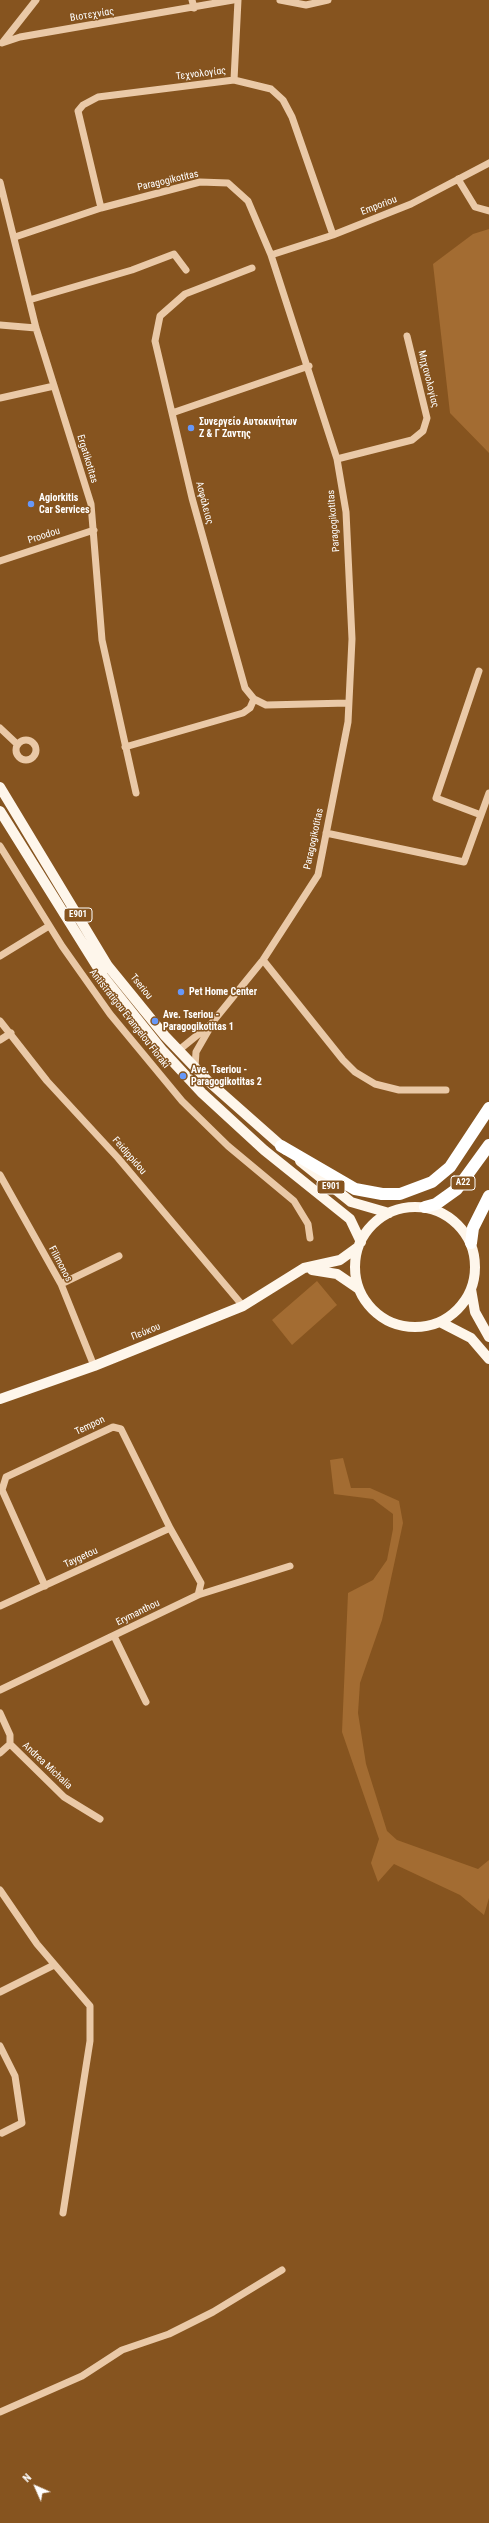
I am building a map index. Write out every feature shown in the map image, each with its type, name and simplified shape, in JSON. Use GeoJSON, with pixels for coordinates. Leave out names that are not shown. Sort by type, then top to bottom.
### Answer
{"type":"FeatureCollection","features":[{"type":"Feature","properties":{"kind":"highway"},"geometry":{"type":"LineString","coordinates":[[281,1146],[355,1189],[382,1194],[400,1194],[432,1182],[450,1167],[489,1108]]}},
{"type":"Feature","properties":{"kind":"highway","name":"A22"},"geometry":{"type":"LineString","coordinates":[[425,1207],[436,1204],[457,1190],[489,1145]]}},
{"type":"Feature","properties":{"kind":"highway"},"geometry":{"type":"LineString","coordinates":[[471,1243],[473,1228],[489,1196]]}},
{"type":"Feature","properties":{"kind":"main road","name":"Tseriou"},"geometry":{"type":"LineString","coordinates":[[0,787],[108,966],[195,1067],[231,1102],[281,1146],[351,1202],[389,1213]]}},
{"type":"Feature","properties":{"kind":"main road","name":"E901"},"geometry":{"type":"LineString","coordinates":[[0,811],[103,976],[163,1051],[202,1093],[264,1150],[350,1219],[360,1244]]}},
{"type":"Feature","properties":{"kind":"main road"},"geometry":{"type":"LineString","coordinates":[[425,1207],[444,1214],[461,1227],[471,1243],[476,1261],[474,1280],[467,1298],[456,1312],[440,1322],[422,1327],[409,1327],[385,1320],[369,1307],[358,1289],[355,1268],[360,1244],[368,1229],[389,1213],[404,1208],[425,1207]]}},
{"type":"Feature","properties":{"kind":"main road","name":"Πεύκου"},"geometry":{"type":"LineString","coordinates":[[0,1399],[94,1366],[243,1306],[295,1273],[311,1265],[340,1260],[360,1244]]}},
{"type":"Feature","properties":{"kind":"main road","name":"Πεύκου"},"geometry":{"type":"LineString","coordinates":[[295,1273],[318,1270],[331,1272],[358,1289]]}},
{"type":"Feature","properties":{"kind":"main road"},"geometry":{"type":"LineString","coordinates":[[471,1289],[475,1312],[489,1337]]}},
{"type":"Feature","properties":{"kind":"main road"},"geometry":{"type":"LineString","coordinates":[[440,1322],[471,1338],[489,1359]]}},
{"type":"Feature","properties":{"kind":"street"},"geometry":{"type":"LineString","coordinates":[[1,44],[36,0]]}},
{"type":"Feature","properties":{"kind":"street"},"geometry":{"type":"LineString","coordinates":[[192,0],[194,8]]}},
{"type":"Feature","properties":{"kind":"street","name":"Βιοτεχνίας"},"geometry":{"type":"LineString","coordinates":[[1,44],[20,37],[194,8],[232,0]]}},
{"type":"Feature","properties":{"kind":"street"},"geometry":{"type":"LineString","coordinates":[[234,80],[238,0]]}},
{"type":"Feature","properties":{"kind":"street"},"geometry":{"type":"LineString","coordinates":[[281,0],[306,5],[328,0]]}},
{"type":"Feature","properties":{"kind":"street","name":"Τεχνολογίας"},"geometry":{"type":"LineString","coordinates":[[101,208],[78,111],[83,105],[98,97],[234,80],[271,89],[283,100],[292,117],[333,234]]}},
{"type":"Feature","properties":{"kind":"street","name":"Emporiou"},"geometry":{"type":"LineString","coordinates":[[271,255],[333,234],[411,204],[489,163]]}},
{"type":"Feature","properties":{"kind":"street"},"geometry":{"type":"LineString","coordinates":[[458,179],[475,207],[489,211]]}},
{"type":"Feature","properties":{"kind":"street","name":"Ergatikotitas"},"geometry":{"type":"LineString","coordinates":[[0,182],[15,237],[36,328],[91,504],[102,640],[136,793]]}},
{"type":"Feature","properties":{"kind":"street","name":"Paragogikotitas"},"geometry":{"type":"LineString","coordinates":[[15,237],[101,208],[200,182],[228,183],[248,201],[271,255],[309,366],[337,459],[346,512],[352,639],[348,722],[318,875],[263,960],[211,1024],[180,1050]]}},
{"type":"Feature","properties":{"kind":"street"},"geometry":{"type":"LineString","coordinates":[[30,300],[132,270],[174,254],[186,270]]}},
{"type":"Feature","properties":{"kind":"street","name":"Ασφάλειας"},"geometry":{"type":"LineString","coordinates":[[252,268],[185,294],[160,316],[155,342],[192,498],[245,688],[254,699]]}},
{"type":"Feature","properties":{"kind":"street"},"geometry":{"type":"LineString","coordinates":[[0,325],[36,328]]}},
{"type":"Feature","properties":{"kind":"street","name":"Μηχανολογίας"},"geometry":{"type":"LineString","coordinates":[[337,459],[412,440],[423,431],[427,418],[407,336]]}},
{"type":"Feature","properties":{"kind":"street"},"geometry":{"type":"LineString","coordinates":[[172,413],[309,366]]}},
{"type":"Feature","properties":{"kind":"street"},"geometry":{"type":"LineString","coordinates":[[0,398],[54,386]]}},
{"type":"Feature","properties":{"kind":"street","name":"Proodou"},"geometry":{"type":"LineString","coordinates":[[0,561],[94,530]]}},
{"type":"Feature","properties":{"kind":"street"},"geometry":{"type":"LineString","coordinates":[[479,671],[436,798],[481,815]]}},
{"type":"Feature","properties":{"kind":"street"},"geometry":{"type":"LineString","coordinates":[[125,747],[243,713],[250,708],[254,699],[266,705],[348,703]]}},
{"type":"Feature","properties":{"kind":"street"},"geometry":{"type":"LineString","coordinates":[[0,728],[17,744]]}},
{"type":"Feature","properties":{"kind":"street"},"geometry":{"type":"LineString","coordinates":[[326,833],[464,862],[489,793]]}},
{"type":"Feature","properties":{"kind":"street","name":"Antistratigou Evangelou Floraki"},"geometry":{"type":"LineString","coordinates":[[0,846],[49,926],[110,1014],[182,1101],[228,1146],[294,1201],[308,1224],[310,1238]]}},
{"type":"Feature","properties":{"kind":"street"},"geometry":{"type":"LineString","coordinates":[[0,956],[49,926]]}},
{"type":"Feature","properties":{"kind":"street"},"geometry":{"type":"LineString","coordinates":[[263,960],[343,1060],[355,1072],[375,1084],[399,1090],[446,1090]]}},
{"type":"Feature","properties":{"kind":"street","name":"Feidippidou"},"geometry":{"type":"LineString","coordinates":[[0,1021],[47,1081],[118,1158],[243,1306]]}},
{"type":"Feature","properties":{"kind":"street"},"geometry":{"type":"LineString","coordinates":[[195,1067],[196,1052],[211,1024]]}},
{"type":"Feature","properties":{"kind":"street"},"geometry":{"type":"LineString","coordinates":[[0,1040],[11,1034]]}},
{"type":"Feature","properties":{"kind":"street","name":"Filimonos"},"geometry":{"type":"LineString","coordinates":[[0,1175],[61,1284],[94,1366]]}},
{"type":"Feature","properties":{"kind":"street"},"geometry":{"type":"LineString","coordinates":[[61,1284],[119,1256]]}},
{"type":"Feature","properties":{"kind":"street","name":"Tempon"},"geometry":{"type":"LineString","coordinates":[[45,1586],[2,1490],[6,1477],[113,1426],[121,1429],[170,1528],[201,1583],[198,1595]]}},
{"type":"Feature","properties":{"kind":"street","name":"Taygetou"},"geometry":{"type":"LineString","coordinates":[[0,1606],[170,1528]]}},
{"type":"Feature","properties":{"kind":"street","name":"Erymanthou"},"geometry":{"type":"LineString","coordinates":[[0,1690],[198,1595],[290,1566]]}},
{"type":"Feature","properties":{"kind":"street"},"geometry":{"type":"LineString","coordinates":[[114,1636],[146,1702]]}},
{"type":"Feature","properties":{"kind":"street","name":"Andrea Michalia"},"geometry":{"type":"LineString","coordinates":[[0,1713],[10,1736],[10,1744],[64,1796],[100,1819]]}},
{"type":"Feature","properties":{"kind":"street"},"geometry":{"type":"LineString","coordinates":[[0,1753],[10,1744]]}},
{"type":"Feature","properties":{"kind":"street"},"geometry":{"type":"LineString","coordinates":[[0,1890],[37,1944],[90,2006],[90,2041],[63,2213]]}},
{"type":"Feature","properties":{"kind":"street"},"geometry":{"type":"LineString","coordinates":[[0,1992],[54,1965]]}},
{"type":"Feature","properties":{"kind":"street"},"geometry":{"type":"LineString","coordinates":[[0,2046],[14,2076],[22,2123],[2,2133]]}},
{"type":"Feature","properties":{"kind":"street"},"geometry":{"type":"LineString","coordinates":[[0,2412],[82,2376],[122,2350],[169,2334],[213,2312],[282,2270]]}},
{"type":"Feature","properties":{"kind":"shaded area"},"geometry":{"type":"Polygon","coordinates":[[[489,229],[489,453],[450,413],[433,264],[473,234],[489,229]]]}},
{"type":"Feature","properties":{"kind":"shaded area"},"geometry":{"type":"Polygon","coordinates":[[[317,1281],[337,1305],[292,1345],[272,1320],[317,1281]]]}},
{"type":"Feature","properties":{"kind":"shaded area"},"geometry":{"type":"Polygon","coordinates":[[[343,1458],[351,1488],[370,1488],[399,1501],[403,1523],[382,1620],[360,1683],[358,1713],[366,1764],[387,1831],[397,1840],[478,1869],[489,1860],[489,1898],[484,1915],[460,1895],[394,1864],[378,1882],[371,1863],[379,1839],[342,1732],[348,1593],[373,1580],[387,1560],[393,1529],[393,1514],[373,1499],[334,1494],[330,1460],[343,1458]]]}},
{"type":"Feature","properties":{"kind":"place","name":"Συνεργείο Αυτοκινήτων Ζ & Γ Ζαντης"},"geometry":{"type":"Point","coordinates":[191,428]}},
{"type":"Feature","properties":{"kind":"place","name":"Agiorkitis Car Services"},"geometry":{"type":"Point","coordinates":[31,504]}},
{"type":"Feature","properties":{"kind":"place","name":"Pet Home Center"},"geometry":{"type":"Point","coordinates":[181,992]}},
{"type":"Feature","properties":{"kind":"place","name":"Ave. Tseriou - Paragogikotitas 1"},"geometry":{"type":"Point","coordinates":[155,1021]}},
{"type":"Feature","properties":{"kind":"place","name":"Ave. Tseriou - Paragogikotitas 2"},"geometry":{"type":"Point","coordinates":[183,1076]}}]}
